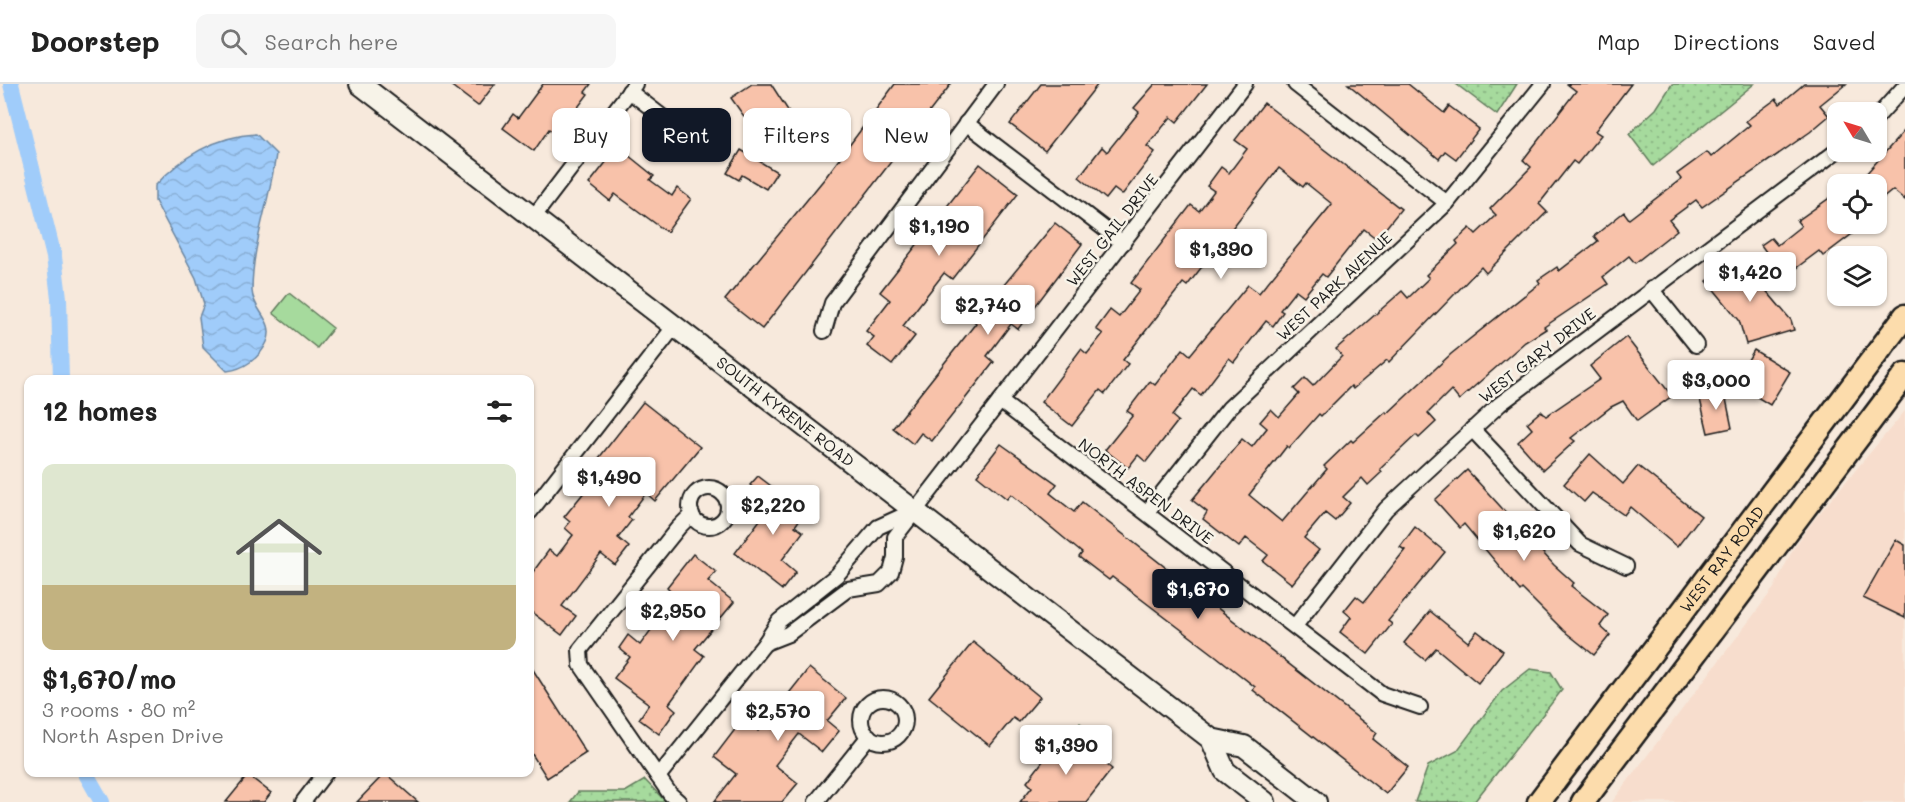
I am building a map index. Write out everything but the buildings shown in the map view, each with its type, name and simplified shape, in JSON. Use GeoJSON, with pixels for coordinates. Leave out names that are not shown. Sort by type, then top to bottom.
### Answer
{"type":"FeatureCollection","features":[{"type":"Feature","properties":{"kind":"main road","name":"SOUTH KYRENE ROAD"},"geometry":{"type":"LineString","coordinates":[[360,84],[532,219],[1211,739],[1244,746],[1316,802]]}},
{"type":"Feature","properties":{"kind":"main road","name":"WEST RAY ROAD"},"geometry":{"type":"LineString","coordinates":[[1539,802],[1905,316]]}},
{"type":"Feature","properties":{"kind":"main road"},"geometry":{"type":"LineString","coordinates":[[1583,802],[1905,375]]}},
{"type":"Feature","properties":{"kind":"main road","name":"SOUTH KYRENE ROAD"},"geometry":{"type":"LineString","coordinates":[[1211,739],[1226,771],[1266,802]]}},
{"type":"Feature","properties":{"kind":"street"},"geometry":{"type":"LineString","coordinates":[[824,331],[832,303],[996,84]]}},
{"type":"Feature","properties":{"kind":"street","name":"WEST GAIL DRIVE"},"geometry":{"type":"LineString","coordinates":[[765,643],[788,634],[848,589],[879,584],[891,572],[896,557],[895,537],[1245,84]]}},
{"type":"Feature","properties":{"kind":"street"},"geometry":{"type":"LineString","coordinates":[[1295,84],[1447,202]]}},
{"type":"Feature","properties":{"kind":"street","name":"WEST PARK AVENUE"},"geometry":{"type":"LineString","coordinates":[[1148,512],[1228,408],[1447,202],[1543,84]]}},
{"type":"Feature","properties":{"kind":"street"},"geometry":{"type":"LineString","coordinates":[[1887,106],[1905,86]]}},
{"type":"Feature","properties":{"kind":"street"},"geometry":{"type":"LineString","coordinates":[[532,219],[632,88],[655,108]]}},
{"type":"Feature","properties":{"kind":"street"},"geometry":{"type":"LineString","coordinates":[[966,123],[1123,243]]}},
{"type":"Feature","properties":{"kind":"street","name":"WEST GARY DRIVE"},"geometry":{"type":"LineString","coordinates":[[1295,626],[1386,509],[1521,385],[1827,158]]}},
{"type":"Feature","properties":{"kind":"street"},"geometry":{"type":"LineString","coordinates":[[1651,289],[1695,345]]}},
{"type":"Feature","properties":{"kind":"street"},"geometry":{"type":"LineString","coordinates":[[534,507],[674,327]]}},
{"type":"Feature","properties":{"kind":"street","name":"NORTH ASPEN DRIVE"},"geometry":{"type":"LineString","coordinates":[[1000,401],[1148,512],[1382,694],[1420,707]]}},
{"type":"Feature","properties":{"kind":"street"},"geometry":{"type":"LineString","coordinates":[[1472,429],[1580,544],[1626,566]]}},
{"type":"Feature","properties":{"kind":"street","name":"WEST GAIL DRIVE"},"geometry":{"type":"LineString","coordinates":[[658,777],[765,643],[779,621],[837,575],[878,527],[915,511]]}},
{"type":"Feature","properties":{"kind":"street"},"geometry":{"type":"LineString","coordinates":[[679,802],[658,777],[581,665],[580,650],[678,528],[692,514]]}},
{"type":"Feature","properties":{"kind":"street"},"geometry":{"type":"LineString","coordinates":[[816,802],[868,736]]}},
{"type":"Feature","properties":{"kind":"street"},"geometry":{"type":"LineString","coordinates":[[303,802],[322,777]]}},
{"type":"Feature","properties":{"kind":"shaded area"},"geometry":{"type":"Polygon","coordinates":[[[1905,411],[1905,802],[1612,802],[1774,588],[1793,549],[1813,521],[1905,411]]]}},
{"type":"Feature","properties":{"kind":"green space"},"geometry":{"type":"Polygon","coordinates":[[[1456,84],[1517,84],[1497,115],[1456,84]]]}},
{"type":"Feature","properties":{"kind":"green space"},"geometry":{"type":"Polygon","coordinates":[[[1672,84],[1754,84],[1653,166],[1629,134],[1656,109],[1672,84]]]}},
{"type":"Feature","properties":{"kind":"green space"},"geometry":{"type":"Polygon","coordinates":[[[289,293],[333,328],[317,348],[273,313],[289,293]]]}},
{"type":"Feature","properties":{"kind":"green space"},"geometry":{"type":"Polygon","coordinates":[[[1530,669],[1551,672],[1562,690],[1474,802],[1415,802],[1428,766],[1457,751],[1502,691],[1530,669]]]}},
{"type":"Feature","properties":{"kind":"green space"},"geometry":{"type":"Polygon","coordinates":[[[1080,723],[1105,742],[1095,755],[1070,736],[1080,723]]]}},
{"type":"Feature","properties":{"kind":"green space"},"geometry":{"type":"Polygon","coordinates":[[[645,780],[666,802],[570,802],[578,792],[625,792],[645,780]]]}},
{"type":"Feature","properties":{"kind":"water"},"geometry":{"type":"Polygon","coordinates":[[[256,134],[276,154],[255,256],[252,291],[253,298],[269,328],[269,335],[264,348],[256,358],[239,368],[227,371],[203,347],[199,317],[204,304],[196,278],[155,201],[155,186],[176,166],[200,150],[227,139],[256,134]]]}},
{"type":"Feature","properties":{"kind":"waterway"},"geometry":{"type":"LineString","coordinates":[[11,84],[54,257],[59,298],[61,375]]}},
{"type":"Feature","properties":{"kind":"waterway"},"geometry":{"type":"LineString","coordinates":[[88,777],[102,802]]}}]}
